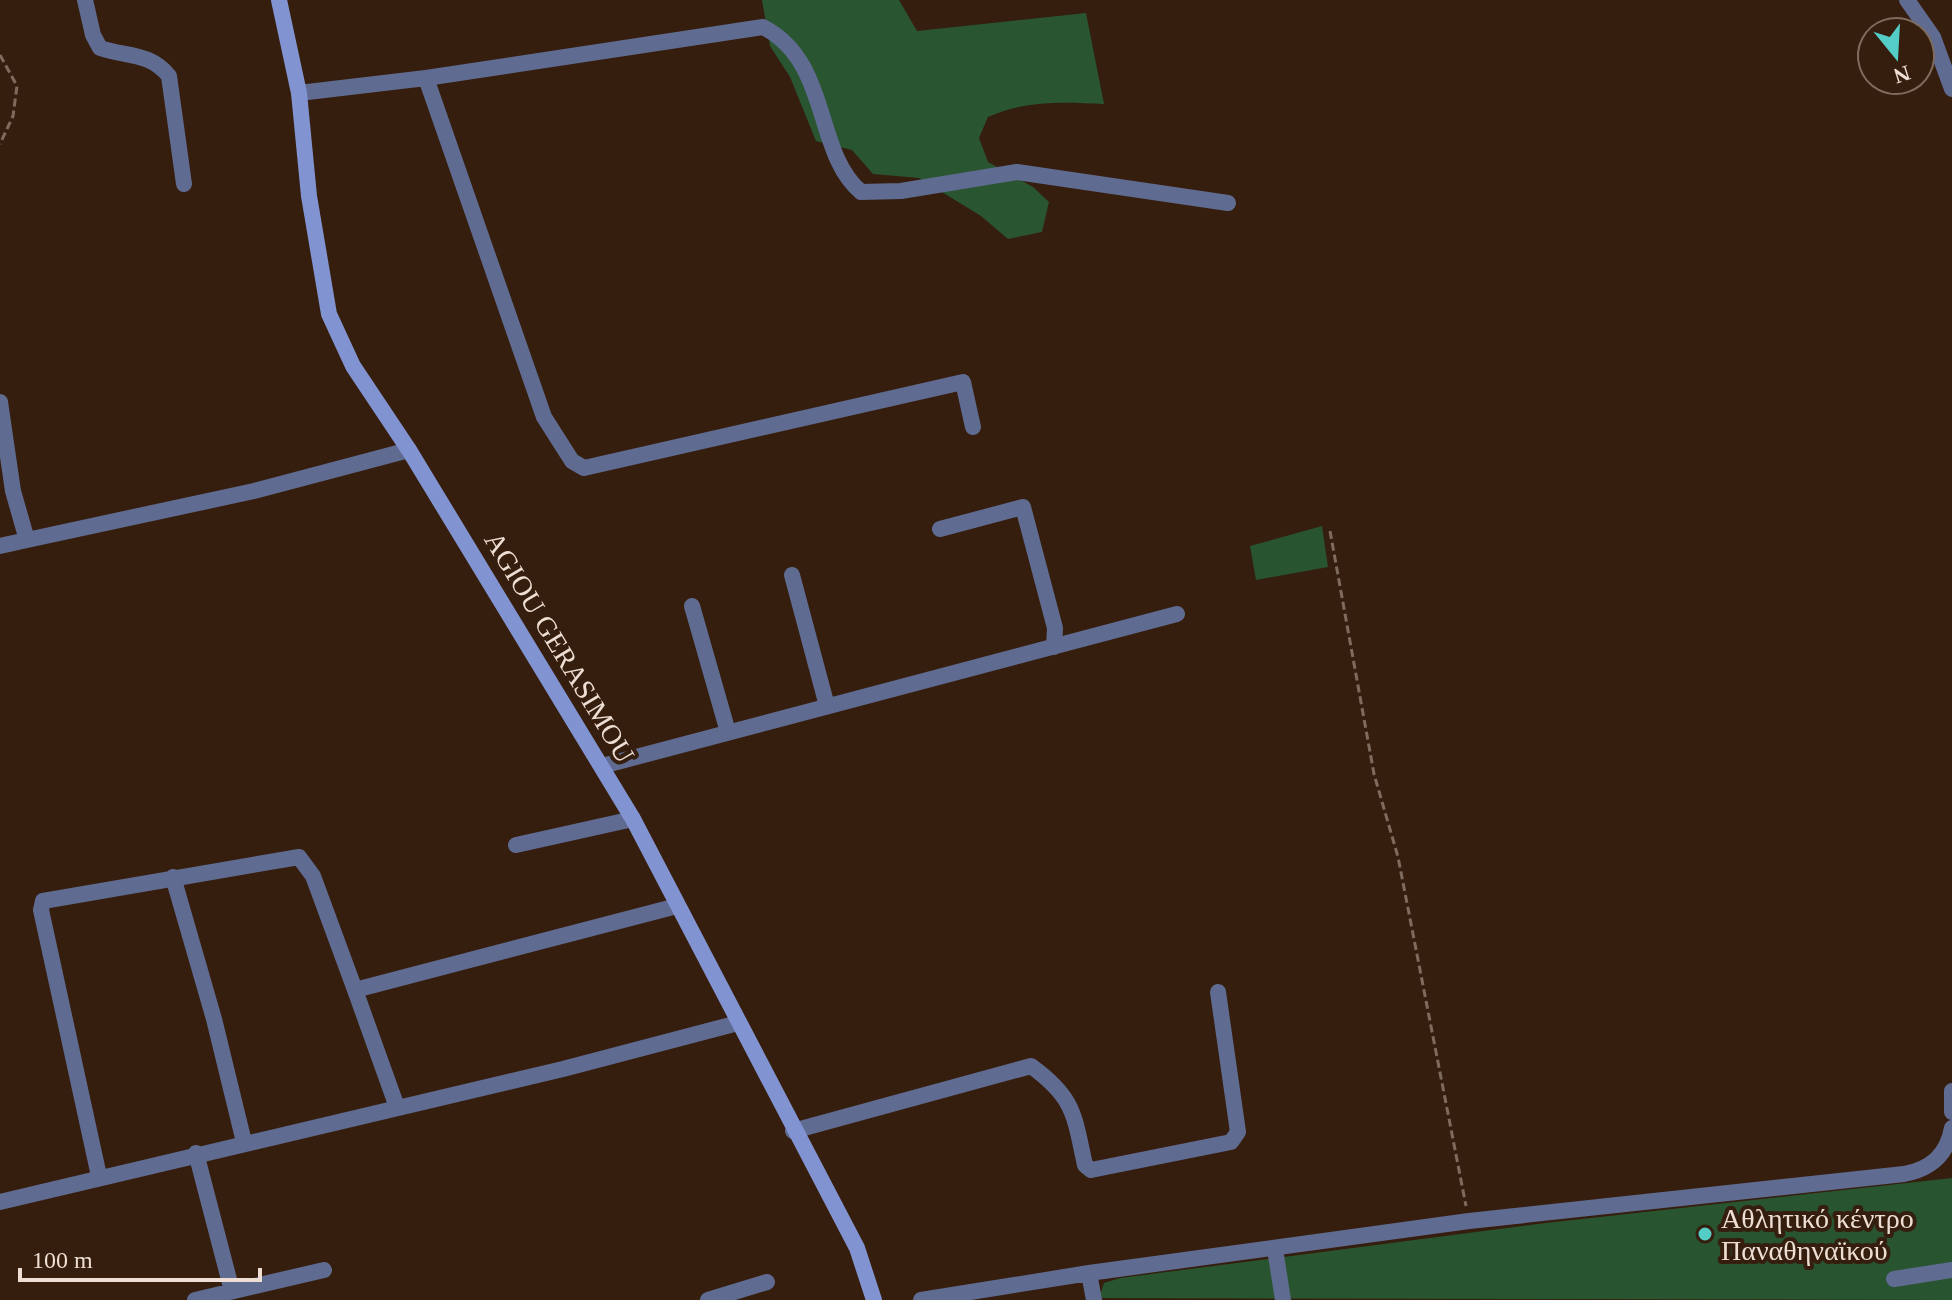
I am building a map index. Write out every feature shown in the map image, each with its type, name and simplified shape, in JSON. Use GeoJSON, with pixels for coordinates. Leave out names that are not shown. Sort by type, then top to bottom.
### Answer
{"type":"FeatureCollection","features":[{"type":"Feature","properties":{"kind":"street"},"geometry":{"type":"LineString","coordinates":[[85,0],[93,35],[100,48],[140,54],[160,65],[169,76],[184,184]]}},
{"type":"Feature","properties":{"kind":"street","name":"AGIOU GERASIMOU"},"geometry":{"type":"LineString","coordinates":[[279,0],[299,93],[311,209],[329,314],[353,366],[409,450],[633,819],[793,1131],[857,1248],[874,1300]]}},
{"type":"Feature","properties":{"kind":"street"},"geometry":{"type":"LineString","coordinates":[[1907,0],[1933,37],[1952,89]]}},
{"type":"Feature","properties":{"kind":"street"},"geometry":{"type":"LineString","coordinates":[[299,93],[426,78],[763,27],[784,38],[791,49],[818,95],[845,179],[861,192],[901,191],[1017,172],[1228,203]]}},
{"type":"Feature","properties":{"kind":"street"},"geometry":{"type":"LineString","coordinates":[[426,78],[458,181],[544,417],[572,461],[584,468],[597,468],[704,438],[963,382],[973,427]]}},
{"type":"Feature","properties":{"kind":"street"},"geometry":{"type":"LineString","coordinates":[[0,402],[13,491],[27,540]]}},
{"type":"Feature","properties":{"kind":"street"},"geometry":{"type":"LineString","coordinates":[[0,546],[254,491],[409,450]]}},
{"type":"Feature","properties":{"kind":"street"},"geometry":{"type":"LineString","coordinates":[[940,529],[1023,507],[1055,628],[1054,647]]}},
{"type":"Feature","properties":{"kind":"street"},"geometry":{"type":"LineString","coordinates":[[792,575],[827,706]]}},
{"type":"Feature","properties":{"kind":"street"},"geometry":{"type":"LineString","coordinates":[[692,606],[728,732]]}},
{"type":"Feature","properties":{"kind":"street"},"geometry":{"type":"LineString","coordinates":[[602,766],[1177,614]]}},
{"type":"Feature","properties":{"kind":"street"},"geometry":{"type":"LineString","coordinates":[[516,845],[633,819]]}},
{"type":"Feature","properties":{"kind":"street"},"geometry":{"type":"LineString","coordinates":[[99,1176],[41,910],[43,901],[299,857],[313,876],[397,1107]]}},
{"type":"Feature","properties":{"kind":"street"},"geometry":{"type":"LineString","coordinates":[[173,877],[214,1019],[244,1142]]}},
{"type":"Feature","properties":{"kind":"street"},"geometry":{"type":"LineString","coordinates":[[355,990],[677,906]]}},
{"type":"Feature","properties":{"kind":"street"},"geometry":{"type":"LineString","coordinates":[[793,1131],[1031,1066],[1060,1087],[1074,1118],[1085,1165],[1091,1170],[1231,1142],[1238,1132],[1218,992]]}},
{"type":"Feature","properties":{"kind":"street"},"geometry":{"type":"LineString","coordinates":[[0,1202],[196,1153],[563,1069],[738,1023]]}},
{"type":"Feature","properties":{"kind":"street"},"geometry":{"type":"LineString","coordinates":[[1952,1091],[1952,1112]]}},
{"type":"Feature","properties":{"kind":"street"},"geometry":{"type":"LineString","coordinates":[[921,1300],[1089,1273],[1469,1221],[1915,1172],[1943,1154],[1952,1128]]}},
{"type":"Feature","properties":{"kind":"street"},"geometry":{"type":"LineString","coordinates":[[196,1153],[232,1291]]}},
{"type":"Feature","properties":{"kind":"street"},"geometry":{"type":"LineString","coordinates":[[1275,1249],[1283,1300]]}},
{"type":"Feature","properties":{"kind":"street"},"geometry":{"type":"LineString","coordinates":[[195,1300],[324,1270]]}},
{"type":"Feature","properties":{"kind":"street"},"geometry":{"type":"LineString","coordinates":[[1894,1279],[1952,1270]]}},
{"type":"Feature","properties":{"kind":"street"},"geometry":{"type":"LineString","coordinates":[[1089,1273],[1094,1300]]}},
{"type":"Feature","properties":{"kind":"street"},"geometry":{"type":"LineString","coordinates":[[708,1300],[767,1282]]}},
{"type":"Feature","properties":{"kind":"path"},"geometry":{"type":"LineString","coordinates":[[0,55],[17,86],[13,116],[0,144]]}},
{"type":"Feature","properties":{"kind":"path"},"geometry":{"type":"LineString","coordinates":[[1330,531],[1374,774],[1398,857],[1469,1221]]}},
{"type":"Feature","properties":{"kind":"green space"},"geometry":{"type":"Polygon","coordinates":[[[762,0],[899,0],[917,31],[1086,13],[1104,104],[1059,103],[1002,111],[988,117],[979,138],[988,162],[1033,187],[1049,202],[1042,232],[1008,239],[981,216],[919,178],[873,174],[852,150],[816,141],[790,77],[770,46],[762,0]]]}},
{"type":"Feature","properties":{"kind":"green space"},"geometry":{"type":"Polygon","coordinates":[[[1322,526],[1328,567],[1256,580],[1250,546],[1322,526]]]}},
{"type":"Feature","properties":{"kind":"green space","name":"Αθλητικό κέντρο Παναθηναϊκού"},"geometry":{"type":"Polygon","coordinates":[[[1952,1178],[1952,1300],[1099,1298],[1104,1283],[1120,1278],[1546,1223],[1952,1178]]]}},
{"type":"Feature","properties":{"kind":"place","name":"Αθλητικό κέντρο Παναθηναϊκού"},"geometry":{"type":"Point","coordinates":[1705,1234]}}]}
